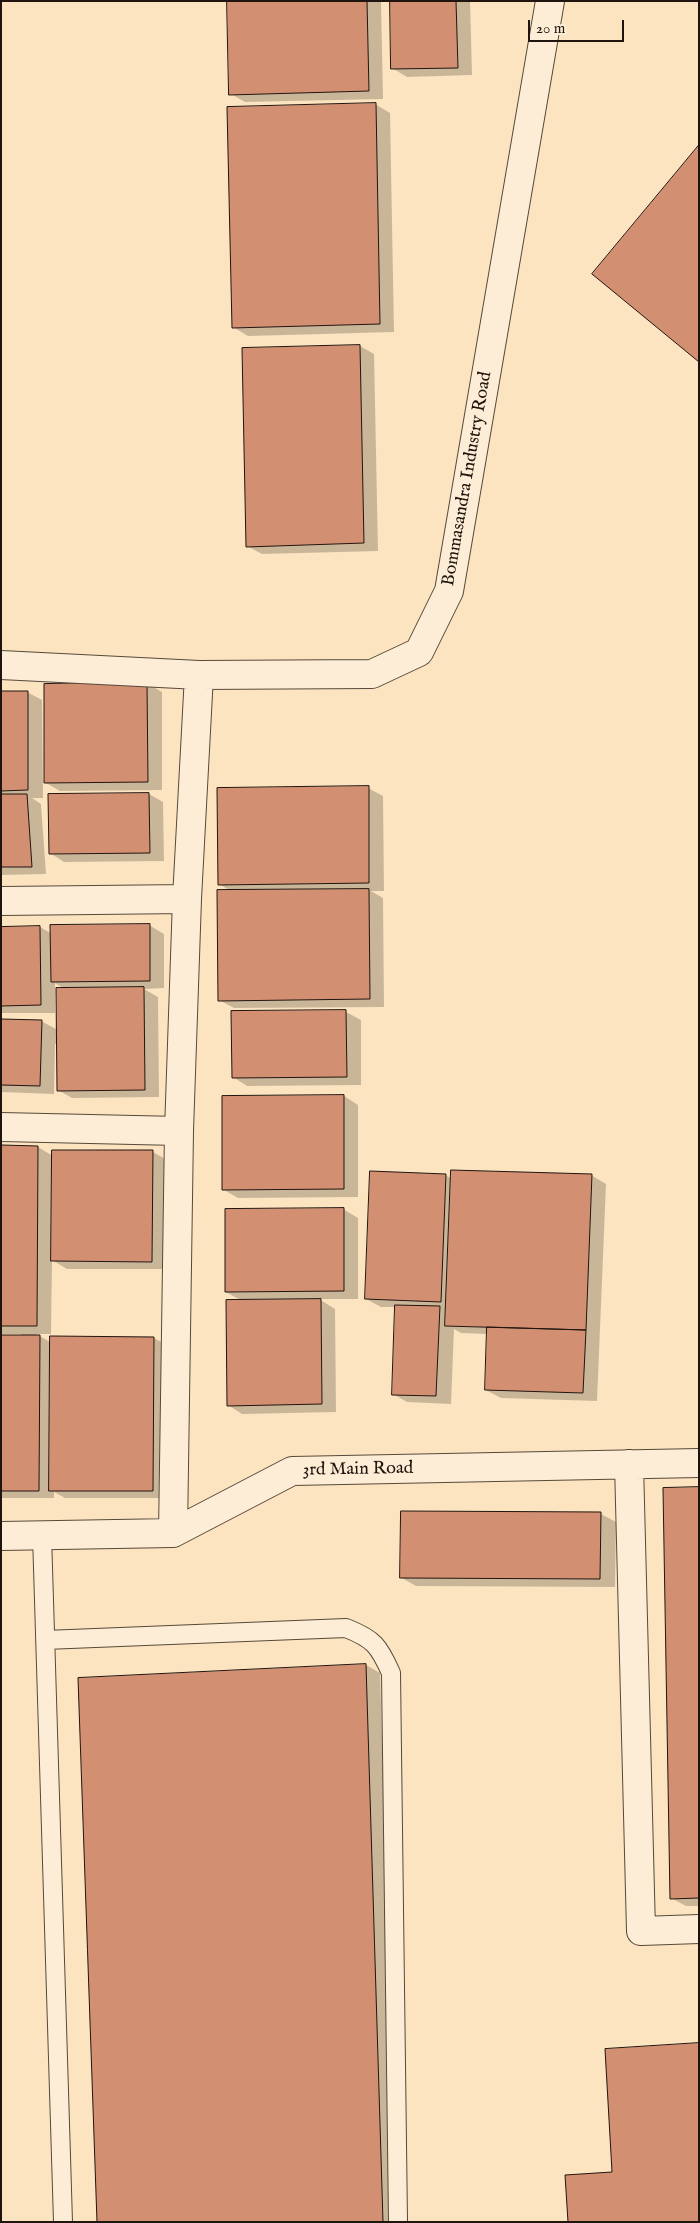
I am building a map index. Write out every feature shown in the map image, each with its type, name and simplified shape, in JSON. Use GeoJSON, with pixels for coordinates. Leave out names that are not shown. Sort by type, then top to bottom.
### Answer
{"type":"FeatureCollection","features":[{"type":"Feature","properties":{"kind":"street","name":"Bommasandra Industry Road"},"geometry":{"type":"LineString","coordinates":[[1,665],[199,675],[372,674],[418,652],[449,591],[550,1]]}},
{"type":"Feature","properties":{"kind":"street"},"geometry":{"type":"LineString","coordinates":[[173,1533],[179,1131],[187,900],[199,675]]}},
{"type":"Feature","properties":{"kind":"street"},"geometry":{"type":"LineString","coordinates":[[1,901],[187,900]]}},
{"type":"Feature","properties":{"kind":"street"},"geometry":{"type":"LineString","coordinates":[[1,1127],[179,1131]]}},
{"type":"Feature","properties":{"kind":"street","name":"3rd Main Road"},"geometry":{"type":"LineString","coordinates":[[1,1536],[173,1533],[292,1472],[699,1463]]}},
{"type":"Feature","properties":{"kind":"street"},"geometry":{"type":"LineString","coordinates":[[629,1464],[641,1931],[699,1930]]}},
{"type":"Feature","properties":{"kind":"lane"},"geometry":{"type":"LineString","coordinates":[[42,1535],[63,2222]]}},
{"type":"Feature","properties":{"kind":"lane"},"geometry":{"type":"LineString","coordinates":[[45,1640],[346,1628],[365,1636],[381,1652],[391,1673],[398,2222]]}},
{"type":"Feature","properties":{"kind":"building"},"geometry":{"type":"Polygon","coordinates":[[[227,1],[367,1],[369,91],[229,95],[227,1]]]}},
{"type":"Feature","properties":{"kind":"building"},"geometry":{"type":"Polygon","coordinates":[[[390,1],[456,1],[458,68],[391,69],[390,1]]]}},
{"type":"Feature","properties":{"kind":"building"},"geometry":{"type":"Polygon","coordinates":[[[376,103],[380,324],[232,328],[227,107],[376,103]]]}},
{"type":"Feature","properties":{"kind":"building"},"geometry":{"type":"Polygon","coordinates":[[[699,145],[699,362],[592,274],[699,145]]]}},
{"type":"Feature","properties":{"kind":"building"},"geometry":{"type":"Polygon","coordinates":[[[360,345],[364,543],[246,547],[242,348],[360,345]]]}},
{"type":"Feature","properties":{"kind":"building"},"geometry":{"type":"Polygon","coordinates":[[[147,682],[148,782],[44,783],[44,684],[147,682]]]}},
{"type":"Feature","properties":{"kind":"building"},"geometry":{"type":"Polygon","coordinates":[[[1,691],[28,691],[28,790],[1,791],[1,691]]]}},
{"type":"Feature","properties":{"kind":"building"},"geometry":{"type":"Polygon","coordinates":[[[369,786],[369,883],[218,885],[217,788],[369,786]]]}},
{"type":"Feature","properties":{"kind":"building"},"geometry":{"type":"Polygon","coordinates":[[[149,793],[150,853],[49,854],[48,794],[149,793]]]}},
{"type":"Feature","properties":{"kind":"building"},"geometry":{"type":"Polygon","coordinates":[[[1,794],[27,794],[32,867],[1,867],[1,794]]]}},
{"type":"Feature","properties":{"kind":"building"},"geometry":{"type":"Polygon","coordinates":[[[369,889],[370,999],[218,1001],[217,890],[369,889]]]}},
{"type":"Feature","properties":{"kind":"building"},"geometry":{"type":"Polygon","coordinates":[[[150,924],[150,981],[51,982],[50,925],[150,924]]]}},
{"type":"Feature","properties":{"kind":"building"},"geometry":{"type":"Polygon","coordinates":[[[40,926],[41,1005],[1,1006],[1,927],[40,926]]]}},
{"type":"Feature","properties":{"kind":"building"},"geometry":{"type":"Polygon","coordinates":[[[144,987],[145,1090],[57,1091],[56,988],[144,987]]]}},
{"type":"Feature","properties":{"kind":"building"},"geometry":{"type":"Polygon","coordinates":[[[346,1010],[347,1077],[232,1078],[231,1011],[346,1010]]]}},
{"type":"Feature","properties":{"kind":"building"},"geometry":{"type":"Polygon","coordinates":[[[1,1019],[42,1020],[40,1086],[1,1085],[1,1019]]]}},
{"type":"Feature","properties":{"kind":"building"},"geometry":{"type":"Polygon","coordinates":[[[344,1095],[344,1189],[222,1190],[222,1096],[344,1095]]]}},
{"type":"Feature","properties":{"kind":"building"},"geometry":{"type":"Polygon","coordinates":[[[1,1145],[38,1146],[37,1326],[1,1326],[1,1145]]]}},
{"type":"Feature","properties":{"kind":"building"},"geometry":{"type":"Polygon","coordinates":[[[52,1150],[153,1150],[152,1262],[51,1261],[52,1150]]]}},
{"type":"Feature","properties":{"kind":"building"},"geometry":{"type":"Polygon","coordinates":[[[451,1170],[592,1174],[586,1330],[445,1326],[451,1170]]]}},
{"type":"Feature","properties":{"kind":"building"},"geometry":{"type":"Polygon","coordinates":[[[370,1171],[446,1174],[441,1302],[365,1299],[370,1171]]]}},
{"type":"Feature","properties":{"kind":"building"},"geometry":{"type":"Polygon","coordinates":[[[344,1208],[344,1291],[225,1292],[225,1209],[344,1208]]]}},
{"type":"Feature","properties":{"kind":"building"},"geometry":{"type":"Polygon","coordinates":[[[321,1299],[322,1404],[227,1406],[226,1300],[321,1299]]]}},
{"type":"Feature","properties":{"kind":"building"},"geometry":{"type":"Polygon","coordinates":[[[395,1305],[440,1306],[436,1396],[392,1395],[395,1305]]]}},
{"type":"Feature","properties":{"kind":"building"},"geometry":{"type":"Polygon","coordinates":[[[487,1327],[586,1330],[583,1393],[485,1390],[487,1327]]]}},
{"type":"Feature","properties":{"kind":"building"},"geometry":{"type":"Polygon","coordinates":[[[1,1335],[40,1335],[39,1491],[1,1491],[1,1335]]]}},
{"type":"Feature","properties":{"kind":"building"},"geometry":{"type":"Polygon","coordinates":[[[50,1336],[154,1337],[153,1491],[49,1491],[50,1336]]]}},
{"type":"Feature","properties":{"kind":"building"},"geometry":{"type":"Polygon","coordinates":[[[699,1487],[699,1898],[670,1899],[663,1488],[699,1487]]]}},
{"type":"Feature","properties":{"kind":"building"},"geometry":{"type":"Polygon","coordinates":[[[401,1511],[601,1512],[600,1579],[400,1578],[401,1511]]]}},
{"type":"Feature","properties":{"kind":"building"},"geometry":{"type":"Polygon","coordinates":[[[366,1664],[383,2222],[97,2222],[78,1678],[366,1664]]]}},
{"type":"Feature","properties":{"kind":"building"},"geometry":{"type":"Polygon","coordinates":[[[699,2043],[699,2222],[568,2222],[565,2175],[612,2172],[605,2049],[699,2043]]]}}]}
